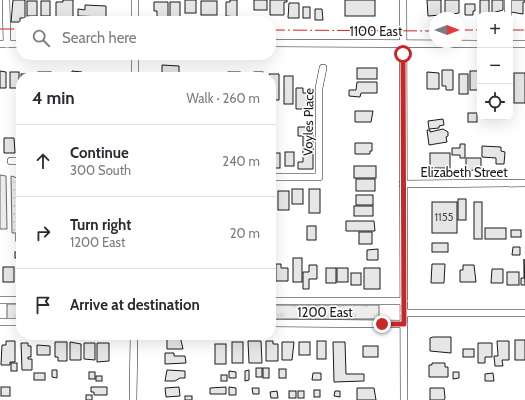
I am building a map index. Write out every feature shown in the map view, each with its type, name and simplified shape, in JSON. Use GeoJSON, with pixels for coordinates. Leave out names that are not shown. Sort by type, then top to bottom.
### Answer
{"type":"FeatureCollection","features":[{"type":"Feature","properties":{"kind":"street"},"geometry":{"type":"LineString","coordinates":[[6,0],[3,44],[16,44]]}},
{"type":"Feature","properties":{"kind":"street"},"geometry":{"type":"LineString","coordinates":[[135,0],[135,16]]}},
{"type":"Feature","properties":{"kind":"street"},"geometry":{"type":"LineString","coordinates":[[403,0],[404,400]]}},
{"type":"Feature","properties":{"kind":"street"},"geometry":{"type":"LineString","coordinates":[[508,0],[508,12]]}},
{"type":"Feature","properties":{"kind":"street","name":"1100 East"},"geometry":{"type":"LineString","coordinates":[[276,43],[477,44]]}},
{"type":"Feature","properties":{"kind":"street"},"geometry":{"type":"LineString","coordinates":[[513,44],[525,44]]}},
{"type":"Feature","properties":{"kind":"street"},"geometry":{"type":"LineString","coordinates":[[135,60],[135,72]]}},
{"type":"Feature","properties":{"kind":"street","name":"Voyles Place"},"geometry":{"type":"LineString","coordinates":[[276,177],[319,177],[319,88],[323,68]]}},
{"type":"Feature","properties":{"kind":"street"},"geometry":{"type":"LineString","coordinates":[[11,161],[16,161]]}},
{"type":"Feature","properties":{"kind":"street","name":"Elizabeth Street"},"geometry":{"type":"LineString","coordinates":[[404,184],[525,184]]}},
{"type":"Feature","properties":{"kind":"street"},"geometry":{"type":"LineString","coordinates":[[0,300],[16,300]]}},
{"type":"Feature","properties":{"kind":"street","name":"1200 East"},"geometry":{"type":"LineString","coordinates":[[276,301],[404,301]]}},
{"type":"Feature","properties":{"kind":"street"},"geometry":{"type":"LineString","coordinates":[[404,313],[525,313]]}},
{"type":"Feature","properties":{"kind":"street"},"geometry":{"type":"LineString","coordinates":[[0,322],[16,322]]}},
{"type":"Feature","properties":{"kind":"street","name":"1200 East"},"geometry":{"type":"LineString","coordinates":[[276,323],[404,324]]}},
{"type":"Feature","properties":{"kind":"street"},"geometry":{"type":"LineString","coordinates":[[134,340],[134,400]]}},
{"type":"Feature","properties":{"kind":"green space"},"geometry":{"type":"Polygon","coordinates":[[[11,176],[16,178],[16,233],[12,233],[11,176]]]}},
{"type":"Feature","properties":{"kind":"green space"},"geometry":{"type":"Polygon","coordinates":[[[7,304],[16,304],[16,319],[7,319],[7,304]]]}},
{"type":"Feature","properties":{"kind":"green space"},"geometry":{"type":"Polygon","coordinates":[[[276,305],[379,305],[379,319],[276,319],[276,305]]]}},
{"type":"Feature","properties":{"kind":"shaded area"},"geometry":{"type":"Polygon","coordinates":[[[0,175],[6,176],[7,229],[0,229],[0,175]]]}},
{"type":"Feature","properties":{"kind":"building"},"geometry":{"type":"Polygon","coordinates":[[[13,0],[25,0],[25,16],[16,16],[16,22],[11,22],[13,0]]]}},
{"type":"Feature","properties":{"kind":"building"},"geometry":{"type":"Polygon","coordinates":[[[63,0],[73,0],[73,16],[56,16],[56,2],[63,2],[63,0]]]}},
{"type":"Feature","properties":{"kind":"building"},"geometry":{"type":"Polygon","coordinates":[[[185,0],[196,0],[196,13],[185,13],[185,0]]]}},
{"type":"Feature","properties":{"kind":"building"},"geometry":{"type":"Polygon","coordinates":[[[230,0],[237,0],[237,16],[226,16],[226,2],[230,2],[230,0]]]}},
{"type":"Feature","properties":{"kind":"building"},"geometry":{"type":"Polygon","coordinates":[[[254,0],[267,0],[267,10],[254,10],[254,0]]]}},
{"type":"Feature","properties":{"kind":"building"},"geometry":{"type":"Polygon","coordinates":[[[270,0],[287,0],[287,2],[284,2],[284,15],[270,15],[270,0]]]}},
{"type":"Feature","properties":{"kind":"building"},"geometry":{"type":"Polygon","coordinates":[[[345,0],[375,0],[375,16],[345,16],[345,0]]]}},
{"type":"Feature","properties":{"kind":"building"},"geometry":{"type":"Polygon","coordinates":[[[427,0],[441,0],[441,12],[429,12],[428,16],[427,0]]]}},
{"type":"Feature","properties":{"kind":"building"},"geometry":{"type":"Polygon","coordinates":[[[445,0],[459,0],[459,12],[445,12],[445,0]]]}},
{"type":"Feature","properties":{"kind":"building"},"geometry":{"type":"Polygon","coordinates":[[[480,0],[489,0],[489,12],[480,12],[480,0]]]}},
{"type":"Feature","properties":{"kind":"building"},"geometry":{"type":"Polygon","coordinates":[[[492,0],[503,0],[503,10],[492,12],[492,0]]]}},
{"type":"Feature","properties":{"kind":"building"},"geometry":{"type":"Polygon","coordinates":[[[511,0],[525,0],[525,2],[523,2],[523,14],[511,12],[511,0]]]}},
{"type":"Feature","properties":{"kind":"building"},"geometry":{"type":"Polygon","coordinates":[[[27,1],[37,1],[37,16],[27,16],[27,1]]]}},
{"type":"Feature","properties":{"kind":"building"},"geometry":{"type":"Polygon","coordinates":[[[41,1],[50,1],[50,16],[41,16],[41,1]]]}},
{"type":"Feature","properties":{"kind":"building"},"geometry":{"type":"Polygon","coordinates":[[[201,1],[217,1],[217,15],[201,15],[201,1]]]}},
{"type":"Feature","properties":{"kind":"building"},"geometry":{"type":"Polygon","coordinates":[[[154,2],[168,2],[168,16],[157,16],[157,11],[154,11],[154,2]]]}},
{"type":"Feature","properties":{"kind":"building"},"geometry":{"type":"Polygon","coordinates":[[[170,2],[180,2],[180,16],[170,16],[170,2]]]}},
{"type":"Feature","properties":{"kind":"building"},"geometry":{"type":"Polygon","coordinates":[[[289,3],[299,3],[299,18],[288,18],[289,3]]]}},
{"type":"Feature","properties":{"kind":"building"},"geometry":{"type":"Polygon","coordinates":[[[465,4],[475,4],[475,11],[473,11],[473,15],[465,15],[465,4]]]}},
{"type":"Feature","properties":{"kind":"building"},"geometry":{"type":"Polygon","coordinates":[[[85,5],[106,6],[106,16],[78,16],[78,9],[85,10],[85,5]]]}},
{"type":"Feature","properties":{"kind":"building"},"geometry":{"type":"Polygon","coordinates":[[[303,7],[310,7],[310,18],[303,18],[303,7]]]}},
{"type":"Feature","properties":{"kind":"building"},"geometry":{"type":"Polygon","coordinates":[[[315,9],[322,9],[323,20],[315,20],[315,9]]]}},
{"type":"Feature","properties":{"kind":"building"},"geometry":{"type":"Polygon","coordinates":[[[162,65],[179,66],[179,72],[162,72],[162,65]]]}},
{"type":"Feature","properties":{"kind":"building"},"geometry":{"type":"Polygon","coordinates":[[[357,68],[377,68],[377,79],[357,79],[357,68]]]}},
{"type":"Feature","properties":{"kind":"building"},"geometry":{"type":"Polygon","coordinates":[[[442,70],[453,70],[453,90],[446,90],[446,86],[442,86],[442,70]]]}},
{"type":"Feature","properties":{"kind":"building"},"geometry":{"type":"Polygon","coordinates":[[[0,71],[6,72],[6,88],[0,88],[0,71]]]}},
{"type":"Feature","properties":{"kind":"building"},"geometry":{"type":"Polygon","coordinates":[[[470,71],[477,71],[477,90],[470,90],[470,71]]]}},
{"type":"Feature","properties":{"kind":"building"},"geometry":{"type":"Polygon","coordinates":[[[10,72],[16,72],[16,88],[10,88],[10,72]]]}},
{"type":"Feature","properties":{"kind":"building"},"geometry":{"type":"Polygon","coordinates":[[[427,72],[439,73],[439,89],[427,89],[427,72]]]}},
{"type":"Feature","properties":{"kind":"building"},"geometry":{"type":"Polygon","coordinates":[[[514,73],[525,73],[525,103],[514,103],[514,73]]]}},
{"type":"Feature","properties":{"kind":"building"},"geometry":{"type":"Polygon","coordinates":[[[276,74],[279,74],[279,100],[276,100],[276,74]]]}},
{"type":"Feature","properties":{"kind":"building"},"geometry":{"type":"Polygon","coordinates":[[[459,74],[468,74],[468,94],[459,94],[459,74]]]}},
{"type":"Feature","properties":{"kind":"building"},"geometry":{"type":"Polygon","coordinates":[[[284,76],[293,76],[293,104],[284,104],[284,76]]]}},
{"type":"Feature","properties":{"kind":"building"},"geometry":{"type":"Polygon","coordinates":[[[357,82],[377,82],[377,93],[361,93],[360,97],[349,96],[349,90],[356,90],[357,82]]]}},
{"type":"Feature","properties":{"kind":"building"},"geometry":{"type":"Polygon","coordinates":[[[296,88],[303,88],[303,93],[307,93],[307,109],[296,109],[296,88]]]}},
{"type":"Feature","properties":{"kind":"building"},"geometry":{"type":"Polygon","coordinates":[[[355,111],[373,111],[371,122],[355,122],[355,111]]]}},
{"type":"Feature","properties":{"kind":"building"},"geometry":{"type":"Polygon","coordinates":[[[468,113],[477,113],[477,122],[468,122],[468,113]]]}},
{"type":"Feature","properties":{"kind":"building"},"geometry":{"type":"Polygon","coordinates":[[[443,119],[444,125],[439,126],[439,128],[429,129],[428,121],[443,119]]]}},
{"type":"Feature","properties":{"kind":"building"},"geometry":{"type":"Polygon","coordinates":[[[298,127],[313,127],[313,169],[298,169],[298,162],[303,162],[303,136],[298,136],[298,127]]]}},
{"type":"Feature","properties":{"kind":"building"},"geometry":{"type":"Polygon","coordinates":[[[443,129],[448,132],[448,136],[446,137],[447,142],[429,145],[427,130],[430,130],[430,132],[443,129]]]}},
{"type":"Feature","properties":{"kind":"building"},"geometry":{"type":"Polygon","coordinates":[[[4,138],[14,138],[15,153],[4,153],[4,138]]]}},
{"type":"Feature","properties":{"kind":"building"},"geometry":{"type":"Polygon","coordinates":[[[355,143],[372,143],[372,151],[370,151],[370,154],[355,154],[355,143]]]}},
{"type":"Feature","properties":{"kind":"building"},"geometry":{"type":"Polygon","coordinates":[[[460,144],[465,144],[465,158],[460,158],[460,155],[452,155],[452,148],[460,148],[460,144]]]}},
{"type":"Feature","properties":{"kind":"building"},"geometry":{"type":"Polygon","coordinates":[[[482,146],[501,147],[501,151],[505,152],[504,164],[496,164],[496,158],[482,157],[482,146]]]}},
{"type":"Feature","properties":{"kind":"building"},"geometry":{"type":"Polygon","coordinates":[[[285,152],[294,152],[294,166],[285,166],[285,152]]]}},
{"type":"Feature","properties":{"kind":"building"},"geometry":{"type":"Polygon","coordinates":[[[276,153],[280,153],[280,168],[276,168],[276,153]]]}},
{"type":"Feature","properties":{"kind":"building"},"geometry":{"type":"Polygon","coordinates":[[[430,153],[450,153],[450,168],[430,168],[430,153]]]}},
{"type":"Feature","properties":{"kind":"building"},"geometry":{"type":"Polygon","coordinates":[[[466,158],[481,158],[481,169],[466,171],[466,158]]]}},
{"type":"Feature","properties":{"kind":"building"},"geometry":{"type":"Polygon","coordinates":[[[354,166],[376,166],[376,178],[354,178],[354,166]]]}},
{"type":"Feature","properties":{"kind":"building"},"geometry":{"type":"Polygon","coordinates":[[[356,179],[375,179],[375,191],[356,191],[356,179]]]}},
{"type":"Feature","properties":{"kind":"building"},"geometry":{"type":"Polygon","coordinates":[[[292,189],[303,189],[303,204],[292,204],[292,189]]]}},
{"type":"Feature","properties":{"kind":"building"},"geometry":{"type":"Polygon","coordinates":[[[309,189],[320,189],[320,213],[309,213],[309,189]]]}},
{"type":"Feature","properties":{"kind":"building"},"geometry":{"type":"Polygon","coordinates":[[[278,191],[289,191],[289,210],[278,210],[278,191]]]}},
{"type":"Feature","properties":{"kind":"building"},"geometry":{"type":"Polygon","coordinates":[[[356,195],[373,195],[373,205],[356,205],[356,195]]]}},
{"type":"Feature","properties":{"kind":"building"},"geometry":{"type":"Polygon","coordinates":[[[458,199],[466,199],[466,220],[458,220],[458,199]]]}},
{"type":"Feature","properties":{"kind":"building"},"geometry":{"type":"Polygon","coordinates":[[[432,202],[457,202],[457,233],[432,233],[432,202]]]}},
{"type":"Feature","properties":{"kind":"building"},"geometry":{"type":"Polygon","coordinates":[[[474,202],[482,202],[482,239],[474,239],[474,202]]]}},
{"type":"Feature","properties":{"kind":"building"},"geometry":{"type":"Polygon","coordinates":[[[354,206],[373,206],[373,216],[354,216],[354,206]]]}},
{"type":"Feature","properties":{"kind":"building"},"geometry":{"type":"Polygon","coordinates":[[[346,221],[374,221],[375,231],[346,231],[346,221]]]}},
{"type":"Feature","properties":{"kind":"building"},"geometry":{"type":"Polygon","coordinates":[[[307,226],[316,226],[316,240],[307,240],[307,226]]]}},
{"type":"Feature","properties":{"kind":"building"},"geometry":{"type":"Polygon","coordinates":[[[485,228],[506,228],[506,239],[485,239],[485,228]]]}},
{"type":"Feature","properties":{"kind":"building"},"geometry":{"type":"Polygon","coordinates":[[[511,230],[521,230],[521,237],[511,237],[511,230]]]}},
{"type":"Feature","properties":{"kind":"building"},"geometry":{"type":"Polygon","coordinates":[[[359,232],[372,232],[372,244],[359,244],[359,232]]]}},
{"type":"Feature","properties":{"kind":"building"},"geometry":{"type":"Polygon","coordinates":[[[432,243],[448,243],[448,252],[432,252],[432,243]]]}},
{"type":"Feature","properties":{"kind":"building"},"geometry":{"type":"Polygon","coordinates":[[[513,247],[520,247],[520,255],[512,255],[513,247]]]}},
{"type":"Feature","properties":{"kind":"building"},"geometry":{"type":"Polygon","coordinates":[[[378,249],[378,260],[367,260],[367,250],[378,249]]]}},
{"type":"Feature","properties":{"kind":"building"},"geometry":{"type":"Polygon","coordinates":[[[293,258],[302,258],[302,282],[293,282],[293,258]]]}},
{"type":"Feature","properties":{"kind":"building"},"geometry":{"type":"Polygon","coordinates":[[[524,259],[525,285],[521,285],[521,278],[524,278],[524,259]]]}},
{"type":"Feature","properties":{"kind":"building"},"geometry":{"type":"Polygon","coordinates":[[[276,264],[281,264],[281,268],[288,268],[288,281],[276,281],[276,264]]]}},
{"type":"Feature","properties":{"kind":"building"},"geometry":{"type":"Polygon","coordinates":[[[432,264],[445,264],[444,283],[431,283],[432,264]]]}},
{"type":"Feature","properties":{"kind":"building"},"geometry":{"type":"Polygon","coordinates":[[[309,265],[317,265],[317,279],[309,279],[309,289],[303,289],[303,272],[309,272],[309,265]]]}},
{"type":"Feature","properties":{"kind":"building"},"geometry":{"type":"Polygon","coordinates":[[[463,265],[474,265],[476,282],[460,282],[460,270],[463,270],[463,265]]]}},
{"type":"Feature","properties":{"kind":"building"},"geometry":{"type":"Polygon","coordinates":[[[3,267],[14,267],[14,282],[3,282],[3,267]]]}},
{"type":"Feature","properties":{"kind":"building"},"geometry":{"type":"Polygon","coordinates":[[[326,268],[336,268],[336,283],[326,283],[326,268]]]}},
{"type":"Feature","properties":{"kind":"building"},"geometry":{"type":"Polygon","coordinates":[[[337,268],[348,268],[348,282],[337,282],[337,268]]]}},
{"type":"Feature","properties":{"kind":"building"},"geometry":{"type":"Polygon","coordinates":[[[364,268],[380,268],[380,289],[364,289],[364,268]]]}},
{"type":"Feature","properties":{"kind":"building"},"geometry":{"type":"Polygon","coordinates":[[[492,269],[503,269],[503,283],[491,283],[492,269]]]}},
{"type":"Feature","properties":{"kind":"building"},"geometry":{"type":"Polygon","coordinates":[[[507,272],[519,272],[519,285],[507,285],[507,272]]]}},
{"type":"Feature","properties":{"kind":"building"},"geometry":{"type":"Polygon","coordinates":[[[351,273],[361,273],[361,285],[351,285],[351,273]]]}},
{"type":"Feature","properties":{"kind":"building"},"geometry":{"type":"Polygon","coordinates":[[[451,337],[451,353],[430,351],[430,338],[451,337]]]}},
{"type":"Feature","properties":{"kind":"building"},"geometry":{"type":"Polygon","coordinates":[[[167,340],[181,340],[183,349],[167,349],[167,340]]]}},
{"type":"Feature","properties":{"kind":"building"},"geometry":{"type":"Polygon","coordinates":[[[515,340],[525,340],[525,360],[515,360],[515,340]]]}},
{"type":"Feature","properties":{"kind":"building"},"geometry":{"type":"Polygon","coordinates":[[[6,341],[15,341],[15,362],[10,362],[10,365],[1,365],[2,345],[6,345],[6,341]]]}},
{"type":"Feature","properties":{"kind":"building"},"geometry":{"type":"Polygon","coordinates":[[[248,341],[261,341],[262,363],[249,363],[248,341]]]}},
{"type":"Feature","properties":{"kind":"building"},"geometry":{"type":"Polygon","coordinates":[[[266,341],[273,341],[273,344],[278,344],[278,361],[266,361],[266,341]]]}},
{"type":"Feature","properties":{"kind":"building"},"geometry":{"type":"Polygon","coordinates":[[[317,341],[326,341],[326,359],[317,359],[317,341]]]}},
{"type":"Feature","properties":{"kind":"building"},"geometry":{"type":"Polygon","coordinates":[[[497,341],[509,341],[509,360],[502,360],[503,366],[495,366],[494,356],[498,356],[497,341]]]}},
{"type":"Feature","properties":{"kind":"building"},"geometry":{"type":"Polygon","coordinates":[[[55,342],[67,342],[67,361],[58,361],[58,357],[55,357],[55,342]]]}},
{"type":"Feature","properties":{"kind":"building"},"geometry":{"type":"Polygon","coordinates":[[[70,342],[81,344],[81,360],[70,360],[70,342]]]}},
{"type":"Feature","properties":{"kind":"building"},"geometry":{"type":"Polygon","coordinates":[[[232,342],[243,342],[243,363],[232,363],[232,342]]]}},
{"type":"Feature","properties":{"kind":"building"},"geometry":{"type":"Polygon","coordinates":[[[282,342],[294,342],[292,360],[282,360],[282,342]]]}},
{"type":"Feature","properties":{"kind":"building"},"geometry":{"type":"Polygon","coordinates":[[[299,342],[310,342],[310,355],[299,355],[299,342]]]}},
{"type":"Feature","properties":{"kind":"building"},"geometry":{"type":"Polygon","coordinates":[[[333,342],[345,342],[346,374],[364,374],[364,381],[334,382],[333,342]]]}},
{"type":"Feature","properties":{"kind":"building"},"geometry":{"type":"Polygon","coordinates":[[[21,343],[28,343],[28,346],[31,346],[31,357],[28,357],[28,359],[32,359],[32,370],[22,370],[21,343]]]}},
{"type":"Feature","properties":{"kind":"building"},"geometry":{"type":"Polygon","coordinates":[[[84,343],[95,343],[95,360],[84,359],[84,343]]]}},
{"type":"Feature","properties":{"kind":"building"},"geometry":{"type":"Polygon","coordinates":[[[97,343],[109,343],[109,361],[97,362],[97,343]]]}},
{"type":"Feature","properties":{"kind":"building"},"geometry":{"type":"Polygon","coordinates":[[[478,343],[492,343],[492,357],[485,357],[485,363],[478,363],[478,343]]]}},
{"type":"Feature","properties":{"kind":"building"},"geometry":{"type":"Polygon","coordinates":[[[215,344],[226,344],[226,364],[215,364],[215,344]]]}},
{"type":"Feature","properties":{"kind":"building"},"geometry":{"type":"Polygon","coordinates":[[[37,345],[50,346],[50,355],[37,355],[37,345]]]}},
{"type":"Feature","properties":{"kind":"building"},"geometry":{"type":"Polygon","coordinates":[[[363,346],[378,346],[378,357],[363,357],[363,346]]]}},
{"type":"Feature","properties":{"kind":"building"},"geometry":{"type":"Polygon","coordinates":[[[463,349],[474,349],[474,357],[463,357],[463,349]]]}},
{"type":"Feature","properties":{"kind":"building"},"geometry":{"type":"Polygon","coordinates":[[[165,353],[174,353],[174,356],[185,356],[186,363],[165,364],[165,353]]]}},
{"type":"Feature","properties":{"kind":"building"},"geometry":{"type":"Polygon","coordinates":[[[11,363],[17,363],[17,371],[11,371],[11,363]]]}},
{"type":"Feature","properties":{"kind":"building"},"geometry":{"type":"Polygon","coordinates":[[[432,363],[445,363],[445,367],[448,367],[448,377],[429,377],[429,365],[432,365],[432,363]]]}},
{"type":"Feature","properties":{"kind":"building"},"geometry":{"type":"Polygon","coordinates":[[[256,368],[262,368],[262,377],[256,377],[256,368]]]}},
{"type":"Feature","properties":{"kind":"building"},"geometry":{"type":"Polygon","coordinates":[[[263,368],[269,368],[269,378],[263,378],[263,368]]]}},
{"type":"Feature","properties":{"kind":"building"},"geometry":{"type":"Polygon","coordinates":[[[279,369],[286,369],[286,378],[279,378],[279,369]]]}},
{"type":"Feature","properties":{"kind":"building"},"geometry":{"type":"Polygon","coordinates":[[[52,370],[57,370],[57,378],[52,377],[52,370]]]}},
{"type":"Feature","properties":{"kind":"building"},"geometry":{"type":"Polygon","coordinates":[[[167,370],[185,371],[185,378],[180,378],[175,381],[165,381],[167,370]]]}},
{"type":"Feature","properties":{"kind":"building"},"geometry":{"type":"Polygon","coordinates":[[[249,370],[249,380],[245,381],[245,371],[249,370]]]}},
{"type":"Feature","properties":{"kind":"building"},"geometry":{"type":"Polygon","coordinates":[[[229,371],[236,372],[236,378],[229,378],[229,371]]]}},
{"type":"Feature","properties":{"kind":"building"},"geometry":{"type":"Polygon","coordinates":[[[89,372],[95,372],[95,379],[89,379],[89,372]]]}},
{"type":"Feature","properties":{"kind":"building"},"geometry":{"type":"Polygon","coordinates":[[[453,372],[459,372],[459,378],[453,379],[453,372]]]}},
{"type":"Feature","properties":{"kind":"building"},"geometry":{"type":"Polygon","coordinates":[[[34,373],[45,373],[45,380],[34,380],[34,373]]]}},
{"type":"Feature","properties":{"kind":"building"},"geometry":{"type":"Polygon","coordinates":[[[313,373],[321,373],[321,380],[312,380],[313,373]]]}},
{"type":"Feature","properties":{"kind":"building"},"geometry":{"type":"Polygon","coordinates":[[[493,373],[494,381],[485,381],[485,374],[493,373]]]}},
{"type":"Feature","properties":{"kind":"building"},"geometry":{"type":"Polygon","coordinates":[[[221,375],[227,375],[227,381],[221,381],[221,375]]]}},
{"type":"Feature","properties":{"kind":"building"},"geometry":{"type":"Polygon","coordinates":[[[96,376],[102,376],[102,381],[96,381],[96,376]]]}},
{"type":"Feature","properties":{"kind":"building"},"geometry":{"type":"Polygon","coordinates":[[[1,387],[10,387],[10,396],[1,396],[1,387]]]}},
{"type":"Feature","properties":{"kind":"building"},"geometry":{"type":"Polygon","coordinates":[[[91,387],[107,387],[107,395],[94,395],[94,392],[91,392],[91,387]]]}},
{"type":"Feature","properties":{"kind":"building"},"geometry":{"type":"Polygon","coordinates":[[[179,387],[180,396],[166,397],[165,388],[179,387]]]}},
{"type":"Feature","properties":{"kind":"building"},"geometry":{"type":"Polygon","coordinates":[[[226,387],[226,394],[210,394],[210,388],[226,387]]]}},
{"type":"Feature","properties":{"kind":"building"},"geometry":{"type":"Polygon","coordinates":[[[229,387],[236,388],[236,395],[229,395],[229,387]]]}},
{"type":"Feature","properties":{"kind":"building"},"geometry":{"type":"Polygon","coordinates":[[[252,388],[259,388],[259,394],[253,394],[252,388]]]}},
{"type":"Feature","properties":{"kind":"building"},"geometry":{"type":"Polygon","coordinates":[[[357,388],[374,388],[376,400],[357,400],[357,388]]]}},
{"type":"Feature","properties":{"kind":"building"},"geometry":{"type":"Polygon","coordinates":[[[430,388],[444,388],[444,400],[430,400],[430,388]]]}},
{"type":"Feature","properties":{"kind":"building"},"geometry":{"type":"Polygon","coordinates":[[[314,390],[320,390],[320,397],[314,397],[314,390]]]}},
{"type":"Feature","properties":{"kind":"building"},"geometry":{"type":"Polygon","coordinates":[[[277,391],[278,398],[271,398],[270,392],[277,391]]]}},
{"type":"Feature","properties":{"kind":"building"},"geometry":{"type":"Polygon","coordinates":[[[289,391],[296,391],[296,398],[289,398],[289,391]]]}},
{"type":"Feature","properties":{"kind":"building"},"geometry":{"type":"Polygon","coordinates":[[[298,391],[304,391],[304,398],[298,398],[298,391]]]}},
{"type":"Feature","properties":{"kind":"building"},"geometry":{"type":"Polygon","coordinates":[[[335,391],[340,391],[340,397],[334,396],[335,391]]]}},
{"type":"Feature","properties":{"kind":"building"},"geometry":{"type":"Polygon","coordinates":[[[86,395],[92,395],[92,400],[86,400],[86,395]]]}},
{"type":"Feature","properties":{"kind":"building"},"geometry":{"type":"Polygon","coordinates":[[[185,396],[192,396],[192,400],[185,400],[185,396]]]}},
{"type":"Feature","properties":{"kind":"power"},"geometry":{"type":"LineString","coordinates":[[0,29],[16,29]]}},
{"type":"Feature","properties":{"kind":"power"},"geometry":{"type":"LineString","coordinates":[[276,30],[429,31]]}},
{"type":"Feature","properties":{"kind":"power"},"geometry":{"type":"LineString","coordinates":[[465,30],[477,30]]}},
{"type":"Feature","properties":{"kind":"power"},"geometry":{"type":"LineString","coordinates":[[513,30],[525,30]]}},
{"type":"Feature","properties":{"kind":"route"},"geometry":{"type":"LineString","coordinates":[[382,324],[404,324],[403,54]]}}]}
